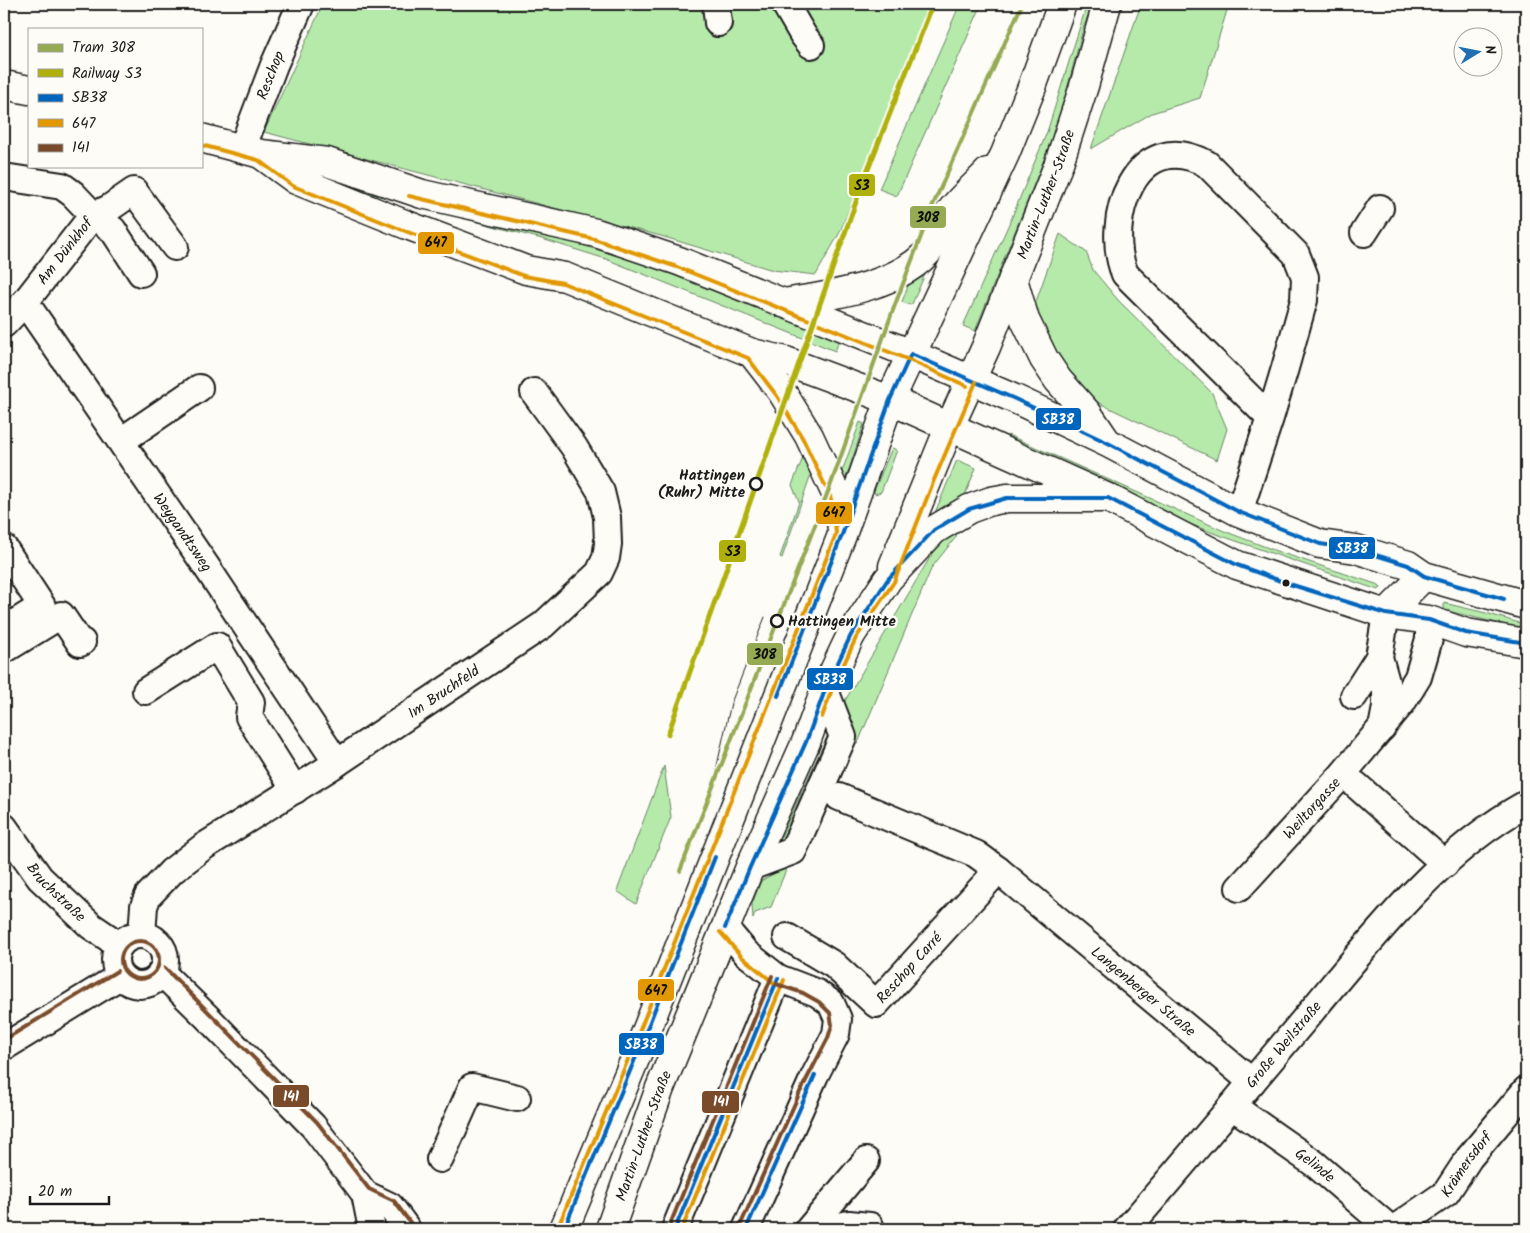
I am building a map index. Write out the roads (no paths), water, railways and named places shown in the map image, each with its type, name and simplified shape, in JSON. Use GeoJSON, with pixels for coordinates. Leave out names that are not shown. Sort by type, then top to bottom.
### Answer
{"type":"FeatureCollection","features":[{"type":"Feature","properties":{"kind":"main road"},"geometry":{"type":"LineString","coordinates":[[563,1227],[640,1046],[842,535],[890,400],[1005,154],[1062,4]]}},
{"type":"Feature","properties":{"kind":"main road","name":"Martin-Luther-Straße"},"geometry":{"type":"LineString","coordinates":[[888,580],[949,428],[986,347],[1060,163],[1107,4]]}},
{"type":"Feature","properties":{"kind":"main road"},"geometry":{"type":"LineString","coordinates":[[4,85],[28,90]]}},
{"type":"Feature","properties":{"kind":"main road"},"geometry":{"type":"LineString","coordinates":[[202,138],[252,152],[327,162],[422,194],[596,232],[679,261],[911,354],[970,380],[1108,443],[1239,512],[1320,544],[1356,549],[1408,565],[1424,576],[1526,606]]}},
{"type":"Feature","properties":{"kind":"main road"},"geometry":{"type":"LineString","coordinates":[[252,152],[296,180],[407,225],[526,270],[565,277],[752,353],[786,361],[890,400],[1108,498],[1237,565],[1386,614],[1429,620],[1466,632],[1526,644]]}},
{"type":"Feature","properties":{"kind":"main road"},"geometry":{"type":"LineString","coordinates":[[781,303],[837,294],[866,286],[909,268],[931,248],[949,213],[1005,154]]}},
{"type":"Feature","properties":{"kind":"main road"},"geometry":{"type":"LineString","coordinates":[[1014,279],[1025,320],[1044,359],[1058,380],[1088,414],[1108,443]]}},
{"type":"Feature","properties":{"kind":"main road"},"geometry":{"type":"LineString","coordinates":[[752,353],[782,392],[809,436],[836,494],[840,509],[842,535]]}},
{"type":"Feature","properties":{"kind":"main road","name":"Martin-Luther-Straße"},"geometry":{"type":"LineString","coordinates":[[610,1229],[660,1088],[750,867],[806,742],[825,690],[851,635],[888,580],[934,530],[969,509],[1008,498],[1108,498]]}},
{"type":"Feature","properties":{"kind":"main road"},"geometry":{"type":"LineString","coordinates":[[1386,614],[1424,576]]}},
{"type":"Feature","properties":{"kind":"main road"},"geometry":{"type":"LineString","coordinates":[[1424,576],[1429,620]]}},
{"type":"Feature","properties":{"kind":"street","name":"Reschop"},"geometry":{"type":"LineString","coordinates":[[252,152],[274,65],[301,4]]}},
{"type":"Feature","properties":{"kind":"street"},"geometry":{"type":"LineString","coordinates":[[785,4],[811,45]]}},
{"type":"Feature","properties":{"kind":"street"},"geometry":{"type":"LineString","coordinates":[[1239,512],[1270,418],[1304,300],[1305,277],[1302,265],[1296,254],[1207,164],[1194,157],[1177,154],[1160,157],[1148,163],[1139,171],[1127,192],[1122,210],[1118,248],[1120,261],[1126,274],[1270,418]]}},
{"type":"Feature","properties":{"kind":"street"},"geometry":{"type":"LineString","coordinates":[[4,177],[62,186],[113,230],[141,273]]}},
{"type":"Feature","properties":{"kind":"street","name":"Am Dünkhof"},"geometry":{"type":"LineString","coordinates":[[4,324],[25,302],[93,214],[108,209],[134,191],[175,248]]}},
{"type":"Feature","properties":{"kind":"street"},"geometry":{"type":"LineString","coordinates":[[1364,233],[1380,208]]}},
{"type":"Feature","properties":{"kind":"street","name":"Weygandtsweg"},"geometry":{"type":"LineString","coordinates":[[25,302],[211,574],[337,763]]}},
{"type":"Feature","properties":{"kind":"street"},"geometry":{"type":"LineString","coordinates":[[120,441],[199,388]]}},
{"type":"Feature","properties":{"kind":"street","name":"Im Bruchfeld"},"geometry":{"type":"LineString","coordinates":[[130,940],[148,896],[172,870],[203,848],[337,763],[543,625],[599,573],[606,558],[608,530],[606,507],[601,492],[574,447],[534,392]]}},
{"type":"Feature","properties":{"kind":"street"},"geometry":{"type":"LineString","coordinates":[[4,548],[42,606],[4,630]]}},
{"type":"Feature","properties":{"kind":"street"},"geometry":{"type":"LineString","coordinates":[[1354,696],[1379,657],[1386,614]]}},
{"type":"Feature","properties":{"kind":"street"},"geometry":{"type":"LineString","coordinates":[[4,650],[61,615],[80,643],[82,642]]}},
{"type":"Feature","properties":{"kind":"street","name":"Weiltorgasse"},"geometry":{"type":"LineString","coordinates":[[1239,888],[1342,775],[1402,703],[1418,677],[1429,639],[1429,620]]}},
{"type":"Feature","properties":{"kind":"street"},"geometry":{"type":"LineString","coordinates":[[146,690],[217,646],[251,702],[249,717],[294,790]]}},
{"type":"Feature","properties":{"kind":"street"},"geometry":{"type":"LineString","coordinates":[[1379,657],[1386,682],[1386,707],[1382,728]]}},
{"type":"Feature","properties":{"kind":"street"},"geometry":{"type":"LineString","coordinates":[[1386,682],[1418,677]]}},
{"type":"Feature","properties":{"kind":"street"},"geometry":{"type":"LineString","coordinates":[[1356,785],[1444,864]]}},
{"type":"Feature","properties":{"kind":"street"},"geometry":{"type":"LineString","coordinates":[[839,798],[976,854],[998,870]]}},
{"type":"Feature","properties":{"kind":"street","name":"Große Weilstraße"},"geometry":{"type":"LineString","coordinates":[[1127,1229],[1369,942],[1417,889],[1444,864],[1505,816],[1526,804]]}},
{"type":"Feature","properties":{"kind":"street","name":"Bruchstraße"},"geometry":{"type":"LineString","coordinates":[[4,827],[40,878],[91,926],[130,940],[154,939],[160,946],[164,960],[161,972]]}},
{"type":"Feature","properties":{"kind":"street","name":"Langenberger Straße"},"geometry":{"type":"LineString","coordinates":[[998,870],[1252,1082]]}},
{"type":"Feature","properties":{"kind":"street","name":"Reschop Carré"},"geometry":{"type":"LineString","coordinates":[[787,937],[834,965],[876,1004],[998,870]]}},
{"type":"Feature","properties":{"kind":"street"},"geometry":{"type":"LineString","coordinates":[[725,928],[746,953],[778,978],[817,993],[831,1003],[838,1019],[836,1034],[815,1075],[746,1229]]}},
{"type":"Feature","properties":{"kind":"street"},"geometry":{"type":"LineString","coordinates":[[130,940],[115,958],[117,971],[120,976],[128,984],[144,985],[155,980],[161,972],[208,1017],[313,1126],[365,1194],[372,1229]]}},
{"type":"Feature","properties":{"kind":"street"},"geometry":{"type":"LineString","coordinates":[[4,1047],[120,976]]}},
{"type":"Feature","properties":{"kind":"street"},"geometry":{"type":"LineString","coordinates":[[675,1229],[778,978]]}},
{"type":"Feature","properties":{"kind":"street"},"geometry":{"type":"LineString","coordinates":[[838,1019],[866,1011],[876,1004]]}},
{"type":"Feature","properties":{"kind":"street"},"geometry":{"type":"LineString","coordinates":[[440,1159],[472,1087],[517,1098]]}},
{"type":"Feature","properties":{"kind":"street","name":"Krämersdorf"},"geometry":{"type":"LineString","coordinates":[[1394,1229],[1446,1193],[1469,1158],[1526,1090]]}},
{"type":"Feature","properties":{"kind":"street","name":"Gelinde"},"geometry":{"type":"LineString","coordinates":[[1232,1106],[1315,1164],[1387,1226],[1394,1229]]}},
{"type":"Feature","properties":{"kind":"street"},"geometry":{"type":"LineString","coordinates":[[809,1229],[866,1161]]}},
{"type":"Feature","properties":{"kind":"street"},"geometry":{"type":"LineString","coordinates":[[365,1194],[390,1206],[407,1229]]}},
{"type":"Feature","properties":{"kind":"street"},"geometry":{"type":"LineString","coordinates":[[827,1229],[849,1224],[870,1226]]}},
{"type":"Feature","properties":{"kind":"tram line","name":"308"},"geometry":{"type":"LineString","coordinates":[[680,871],[831,484],[893,310],[933,205],[1022,4]]}},
{"type":"Feature","properties":{"kind":"tram line"},"geometry":{"type":"LineString","coordinates":[[698,824],[716,770],[731,703],[765,617]]}},
{"type":"Feature","properties":{"kind":"rail line","name":"S3"},"geometry":{"type":"LineString","coordinates":[[668,734],[863,182],[933,4]]}},
{"type":"Feature","properties":{"kind":"place","name":"Hattingen (Ruhr) Mitte"},"geometry":{"type":"Point","coordinates":[756,484]}},
{"type":"Feature","properties":{"kind":"place","name":"Hattingen Mitte"},"geometry":{"type":"Point","coordinates":[777,621]}}]}
